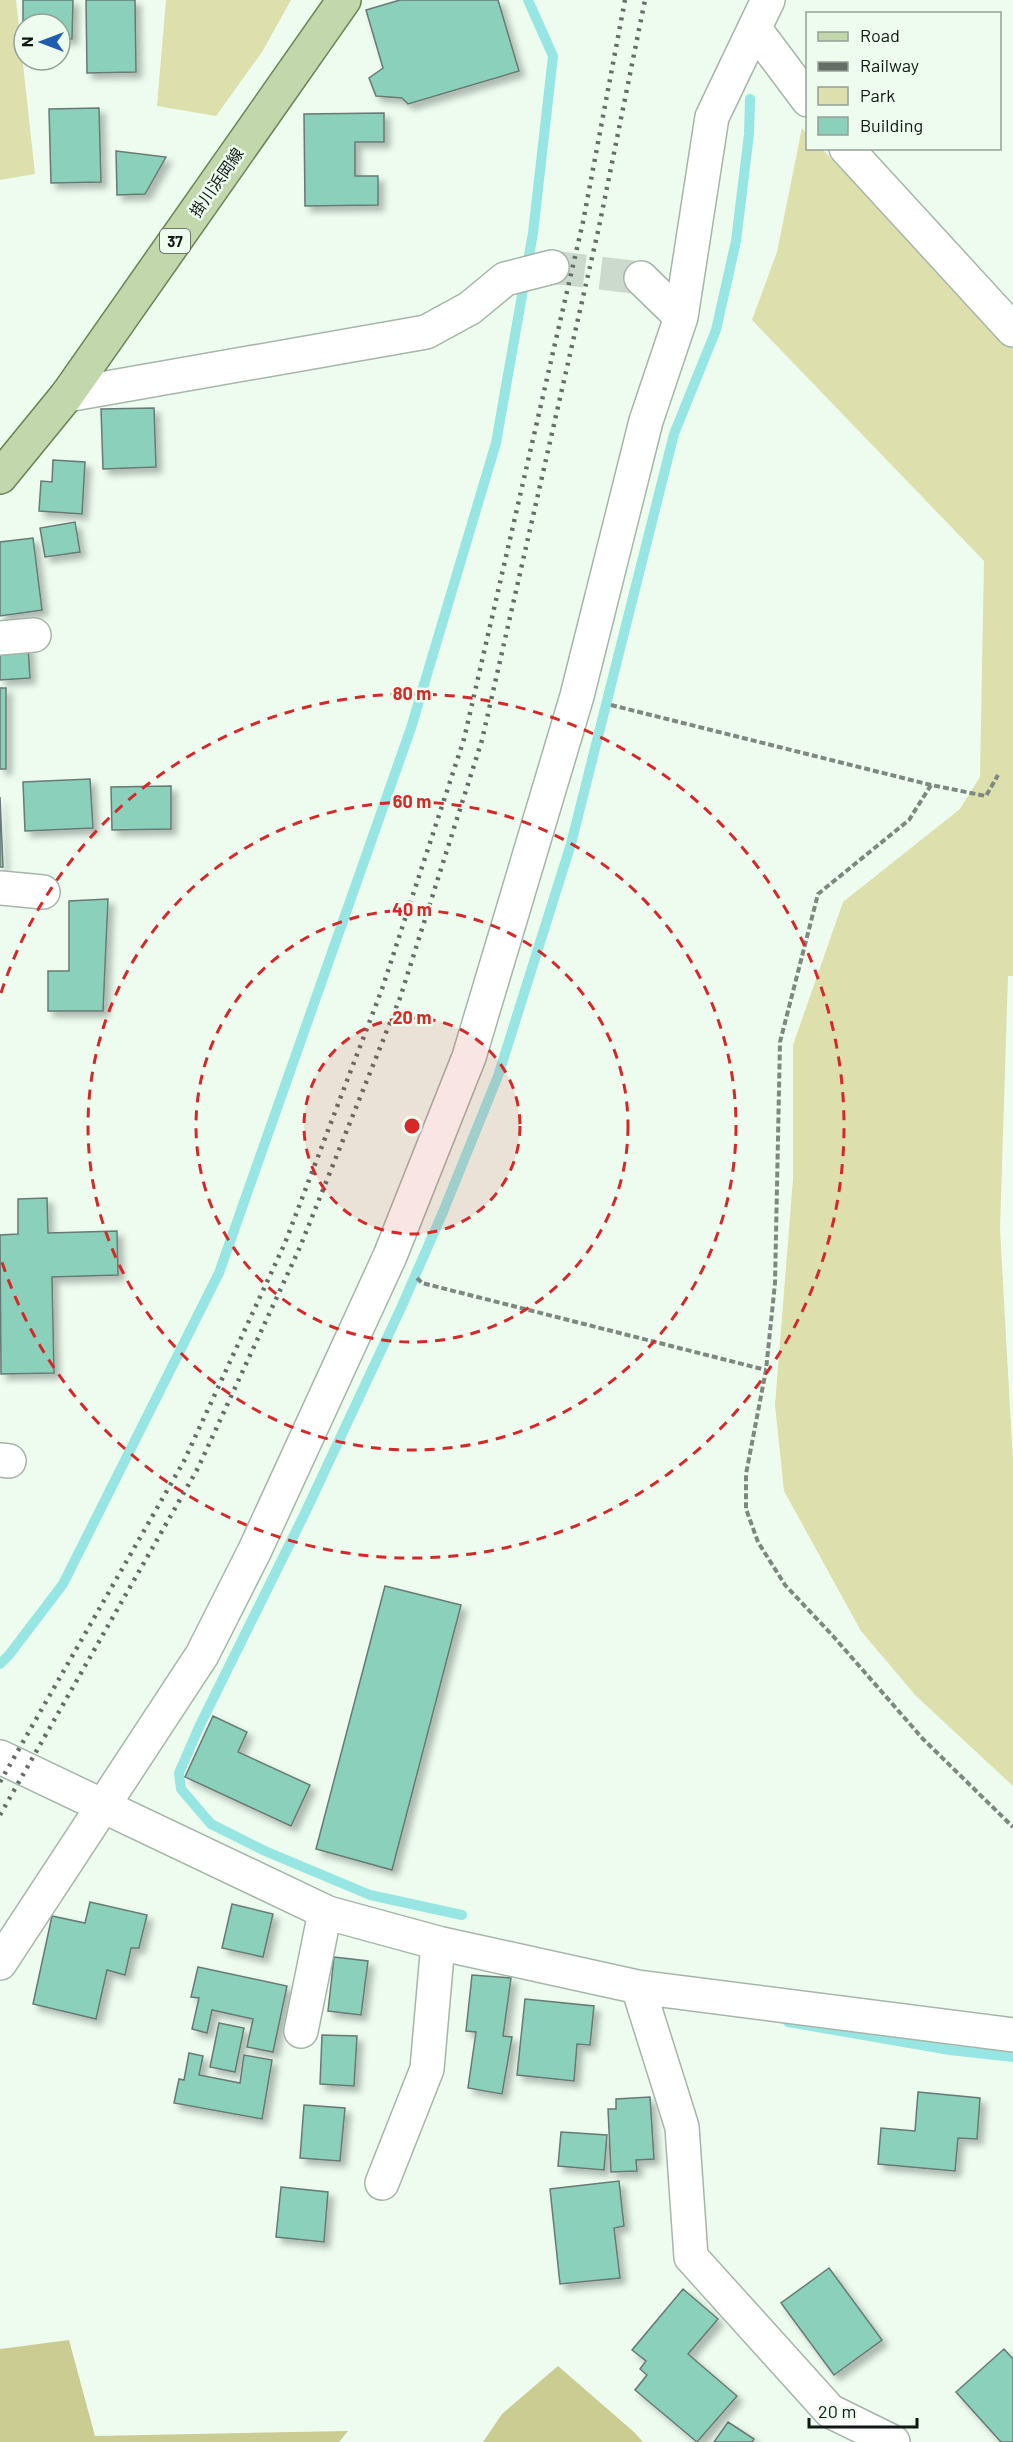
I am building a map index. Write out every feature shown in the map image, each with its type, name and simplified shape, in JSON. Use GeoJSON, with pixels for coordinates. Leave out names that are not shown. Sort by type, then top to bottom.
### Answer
{"type":"FeatureCollection","features":[{"type":"Feature","properties":{"kind":"main road","name":"掛川浜岡線"},"geometry":{"type":"LineString","coordinates":[[0,477],[67,395],[344,0]]}},
{"type":"Feature","properties":{"kind":"street"},"geometry":{"type":"LineString","coordinates":[[762,14],[806,98]]}},
{"type":"Feature","properties":{"kind":"street"},"geometry":{"type":"LineString","coordinates":[[0,1963],[202,1655],[255,1550],[390,1256],[469,1057],[577,696],[646,421],[681,317],[712,117],[762,14]]}},
{"type":"Feature","properties":{"kind":"street"},"geometry":{"type":"LineString","coordinates":[[848,150],[1013,330]]}},
{"type":"Feature","properties":{"kind":"street"},"geometry":{"type":"LineString","coordinates":[[67,395],[426,332],[470,308],[505,279],[552,267]]}},
{"type":"Feature","properties":{"kind":"street"},"geometry":{"type":"LineString","coordinates":[[641,278],[681,317]]}},
{"type":"Feature","properties":{"kind":"street"},"geometry":{"type":"LineString","coordinates":[[0,638],[34,635]]}},
{"type":"Feature","properties":{"kind":"street"},"geometry":{"type":"LineString","coordinates":[[0,888],[44,892]]}},
{"type":"Feature","properties":{"kind":"street"},"geometry":{"type":"LineString","coordinates":[[0,1757],[325,1912],[438,1943],[639,1989],[1013,2035]]}},
{"type":"Feature","properties":{"kind":"street"},"geometry":{"type":"LineString","coordinates":[[301,2031],[325,1912]]}},
{"type":"Feature","properties":{"kind":"street"},"geometry":{"type":"LineString","coordinates":[[382,2183],[427,2069],[438,1943]]}},
{"type":"Feature","properties":{"kind":"street"},"geometry":{"type":"LineString","coordinates":[[639,1989],[682,2127],[691,2257],[830,2411],[893,2442]]}},
{"type":"Feature","properties":{"kind":"path"},"geometry":{"type":"LineString","coordinates":[[629,709],[931,785],[986,796],[998,775]]}},
{"type":"Feature","properties":{"kind":"path"},"geometry":{"type":"LineString","coordinates":[[931,785],[909,820],[818,894],[780,1042],[775,1283],[766,1370],[746,1474],[746,1509],[758,1542],[785,1585],[923,1739],[1013,1827]]}},
{"type":"Feature","properties":{"kind":"path"},"geometry":{"type":"LineString","coordinates":[[422,1283],[766,1370]]}},
{"type":"Feature","properties":{"kind":"green space"},"geometry":{"type":"Polygon","coordinates":[[[0,0],[16,0],[17,12],[12,12],[12,72],[24,72],[35,174],[0,180],[0,0]]]}},
{"type":"Feature","properties":{"kind":"green space"},"geometry":{"type":"Polygon","coordinates":[[[166,0],[291,0],[262,52],[216,116],[157,106],[166,0]]]}},
{"type":"Feature","properties":{"kind":"green space"},"geometry":{"type":"Polygon","coordinates":[[[802,128],[806,133],[806,150],[823,150],[1013,347],[1013,976],[1008,976],[1000,1229],[1013,1462],[1013,1786],[916,1696],[861,1631],[784,1491],[775,1405],[793,1179],[793,1045],[843,902],[960,809],[980,777],[984,561],[752,320],[777,252],[802,128]]]}},
{"type":"Feature","properties":{"kind":"green space"},"geometry":{"type":"Polygon","coordinates":[[[69,2340],[95,2436],[348,2431],[339,2442],[0,2442],[0,2349],[69,2340]]]}},
{"type":"Feature","properties":{"kind":"green space"},"geometry":{"type":"Polygon","coordinates":[[[558,2366],[643,2442],[483,2442],[502,2414],[558,2366]]]}},
{"type":"Feature","properties":{"kind":"building"},"geometry":{"type":"Polygon","coordinates":[[[23,0],[73,0],[72,39],[72,12],[23,12],[23,0]]]}},
{"type":"Feature","properties":{"kind":"building"},"geometry":{"type":"Polygon","coordinates":[[[86,0],[135,0],[136,72],[87,73],[86,0]]]}},
{"type":"Feature","properties":{"kind":"building"},"geometry":{"type":"Polygon","coordinates":[[[400,0],[498,0],[519,71],[408,104],[402,98],[376,96],[369,78],[383,68],[366,10],[400,0]]]}},
{"type":"Feature","properties":{"kind":"building"},"geometry":{"type":"Polygon","coordinates":[[[99,108],[101,182],[51,183],[49,109],[99,108]]]}},
{"type":"Feature","properties":{"kind":"building"},"geometry":{"type":"Polygon","coordinates":[[[384,113],[384,142],[355,142],[355,176],[378,176],[378,205],[305,206],[304,114],[384,113]]]}},
{"type":"Feature","properties":{"kind":"building"},"geometry":{"type":"Polygon","coordinates":[[[116,151],[166,157],[145,194],[117,195],[116,151]]]}},
{"type":"Feature","properties":{"kind":"building"},"geometry":{"type":"Polygon","coordinates":[[[154,408],[156,467],[103,469],[101,409],[154,408]]]}},
{"type":"Feature","properties":{"kind":"building"},"geometry":{"type":"Polygon","coordinates":[[[53,460],[85,462],[82,514],[39,511],[41,481],[52,482],[53,460]]]}},
{"type":"Feature","properties":{"kind":"building"},"geometry":{"type":"Polygon","coordinates":[[[75,522],[80,552],[45,557],[40,528],[75,522]]]}},
{"type":"Feature","properties":{"kind":"building"},"geometry":{"type":"Polygon","coordinates":[[[33,538],[42,610],[0,616],[0,542],[33,538]]]}},
{"type":"Feature","properties":{"kind":"building"},"geometry":{"type":"Polygon","coordinates":[[[28,646],[30,678],[0,680],[0,649],[28,646]]]}},
{"type":"Feature","properties":{"kind":"building"},"geometry":{"type":"Polygon","coordinates":[[[0,688],[6,688],[6,769],[0,769],[0,688]]]}},
{"type":"Feature","properties":{"kind":"building"},"geometry":{"type":"Polygon","coordinates":[[[90,779],[93,828],[25,831],[23,782],[90,779]]]}},
{"type":"Feature","properties":{"kind":"building"},"geometry":{"type":"Polygon","coordinates":[[[171,786],[171,829],[112,830],[111,787],[171,786]]]}},
{"type":"Feature","properties":{"kind":"building"},"geometry":{"type":"Polygon","coordinates":[[[0,797],[3,867],[0,867],[0,797]]]}},
{"type":"Feature","properties":{"kind":"building"},"geometry":{"type":"Polygon","coordinates":[[[108,899],[103,1011],[48,1011],[48,971],[69,971],[69,901],[108,899]]]}},
{"type":"Feature","properties":{"kind":"building"},"geometry":{"type":"Polygon","coordinates":[[[47,1198],[48,1233],[117,1231],[118,1275],[52,1277],[54,1373],[1,1374],[0,1235],[18,1234],[18,1199],[47,1198]]]}},
{"type":"Feature","properties":{"kind":"building"},"geometry":{"type":"Polygon","coordinates":[[[385,1586],[461,1605],[392,1870],[316,1849],[385,1586]]]}},
{"type":"Feature","properties":{"kind":"building"},"geometry":{"type":"Polygon","coordinates":[[[213,1716],[247,1732],[238,1752],[310,1785],[291,1826],[185,1777],[213,1716]]]}},
{"type":"Feature","properties":{"kind":"building"},"geometry":{"type":"Polygon","coordinates":[[[90,1902],[147,1915],[139,1948],[131,1948],[125,1975],[107,1970],[96,2019],[33,2004],[52,1916],[85,1923],[90,1902]]]}},
{"type":"Feature","properties":{"kind":"building"},"geometry":{"type":"Polygon","coordinates":[[[232,1904],[273,1914],[263,1957],[222,1948],[232,1904]]]}},
{"type":"Feature","properties":{"kind":"building"},"geometry":{"type":"Polygon","coordinates":[[[334,1957],[368,1961],[361,2015],[328,2011],[334,1957]]]}},
{"type":"Feature","properties":{"kind":"building"},"geometry":{"type":"Polygon","coordinates":[[[198,1967],[287,1986],[273,2052],[247,2047],[253,2019],[212,2010],[207,2033],[192,2029],[199,1998],[191,1997],[198,1967]]]}},
{"type":"Feature","properties":{"kind":"building"},"geometry":{"type":"Polygon","coordinates":[[[472,1975],[511,1978],[503,2036],[512,2037],[502,2094],[468,2088],[476,2032],[466,2031],[472,1975]]]}},
{"type":"Feature","properties":{"kind":"building"},"geometry":{"type":"Polygon","coordinates":[[[525,1999],[594,2006],[590,2045],[577,2044],[574,2081],[517,2075],[525,1999]]]}},
{"type":"Feature","properties":{"kind":"building"},"geometry":{"type":"Polygon","coordinates":[[[219,2023],[244,2028],[235,2072],[210,2067],[219,2023]]]}},
{"type":"Feature","properties":{"kind":"building"},"geometry":{"type":"Polygon","coordinates":[[[322,2035],[357,2036],[354,2086],[320,2084],[322,2035]]]}},
{"type":"Feature","properties":{"kind":"building"},"geometry":{"type":"Polygon","coordinates":[[[189,2053],[203,2056],[199,2075],[240,2083],[244,2055],[272,2060],[262,2119],[174,2103],[179,2079],[184,2080],[189,2053]]]}},
{"type":"Feature","properties":{"kind":"building"},"geometry":{"type":"Polygon","coordinates":[[[918,2092],[980,2098],[977,2139],[958,2138],[955,2171],[878,2164],[881,2128],[915,2131],[918,2092]]]}},
{"type":"Feature","properties":{"kind":"building"},"geometry":{"type":"Polygon","coordinates":[[[650,2097],[654,2159],[636,2160],[637,2171],[611,2172],[608,2109],[616,2109],[616,2099],[650,2097]]]}},
{"type":"Feature","properties":{"kind":"building"},"geometry":{"type":"Polygon","coordinates":[[[304,2105],[345,2108],[340,2161],[300,2158],[304,2105]]]}},
{"type":"Feature","properties":{"kind":"building"},"geometry":{"type":"Polygon","coordinates":[[[561,2132],[607,2135],[604,2170],[558,2166],[561,2132]]]}},
{"type":"Feature","properties":{"kind":"building"},"geometry":{"type":"Polygon","coordinates":[[[619,2181],[624,2226],[614,2228],[620,2278],[560,2284],[550,2189],[619,2181]]]}},
{"type":"Feature","properties":{"kind":"building"},"geometry":{"type":"Polygon","coordinates":[[[281,2187],[328,2192],[324,2242],[276,2237],[281,2187]]]}},
{"type":"Feature","properties":{"kind":"building"},"geometry":{"type":"Polygon","coordinates":[[[829,2268],[882,2340],[834,2375],[781,2303],[829,2268]]]}},
{"type":"Feature","properties":{"kind":"building"},"geometry":{"type":"Polygon","coordinates":[[[683,2289],[718,2319],[688,2354],[737,2396],[697,2442],[635,2390],[647,2375],[640,2369],[646,2361],[632,2350],[683,2289]]]}},
{"type":"Feature","properties":{"kind":"building"},"geometry":{"type":"Polygon","coordinates":[[[1004,2349],[1013,2359],[1013,2442],[1001,2442],[956,2392],[1004,2349]]]}},
{"type":"Feature","properties":{"kind":"building"},"geometry":{"type":"Polygon","coordinates":[[[728,2422],[754,2439],[752,2442],[714,2442],[728,2422]]]}},
{"type":"Feature","properties":{"kind":"waterway"},"geometry":{"type":"LineString","coordinates":[[0,1664],[63,1584],[219,1273],[411,728],[496,443],[533,233],[553,56],[528,0]]}},
{"type":"Feature","properties":{"kind":"waterway"},"geometry":{"type":"LineString","coordinates":[[462,1915],[370,1895],[265,1851],[211,1824],[181,1789],[179,1773],[401,1308],[498,1076],[571,844],[674,434],[716,330],[736,241],[749,134],[750,99]]}},
{"type":"Feature","properties":{"kind":"waterway"},"geometry":{"type":"LineString","coordinates":[[788,2022],[950,2050],[1013,2057]]}},
{"type":"Feature","properties":{"kind":"tunnel"},"geometry":{"type":"LineString","coordinates":[[552,267],[641,278]]}},
{"type":"Feature","properties":{"kind":"railway"},"geometry":{"type":"LineString","coordinates":[[0,1782],[184,1461],[285,1243],[382,989],[464,739],[583,222],[625,0]]}},
{"type":"Feature","properties":{"kind":"railway"},"geometry":{"type":"LineString","coordinates":[[0,1815],[198,1468],[300,1247],[400,998],[482,740],[599,227],[645,0]]}}]}
